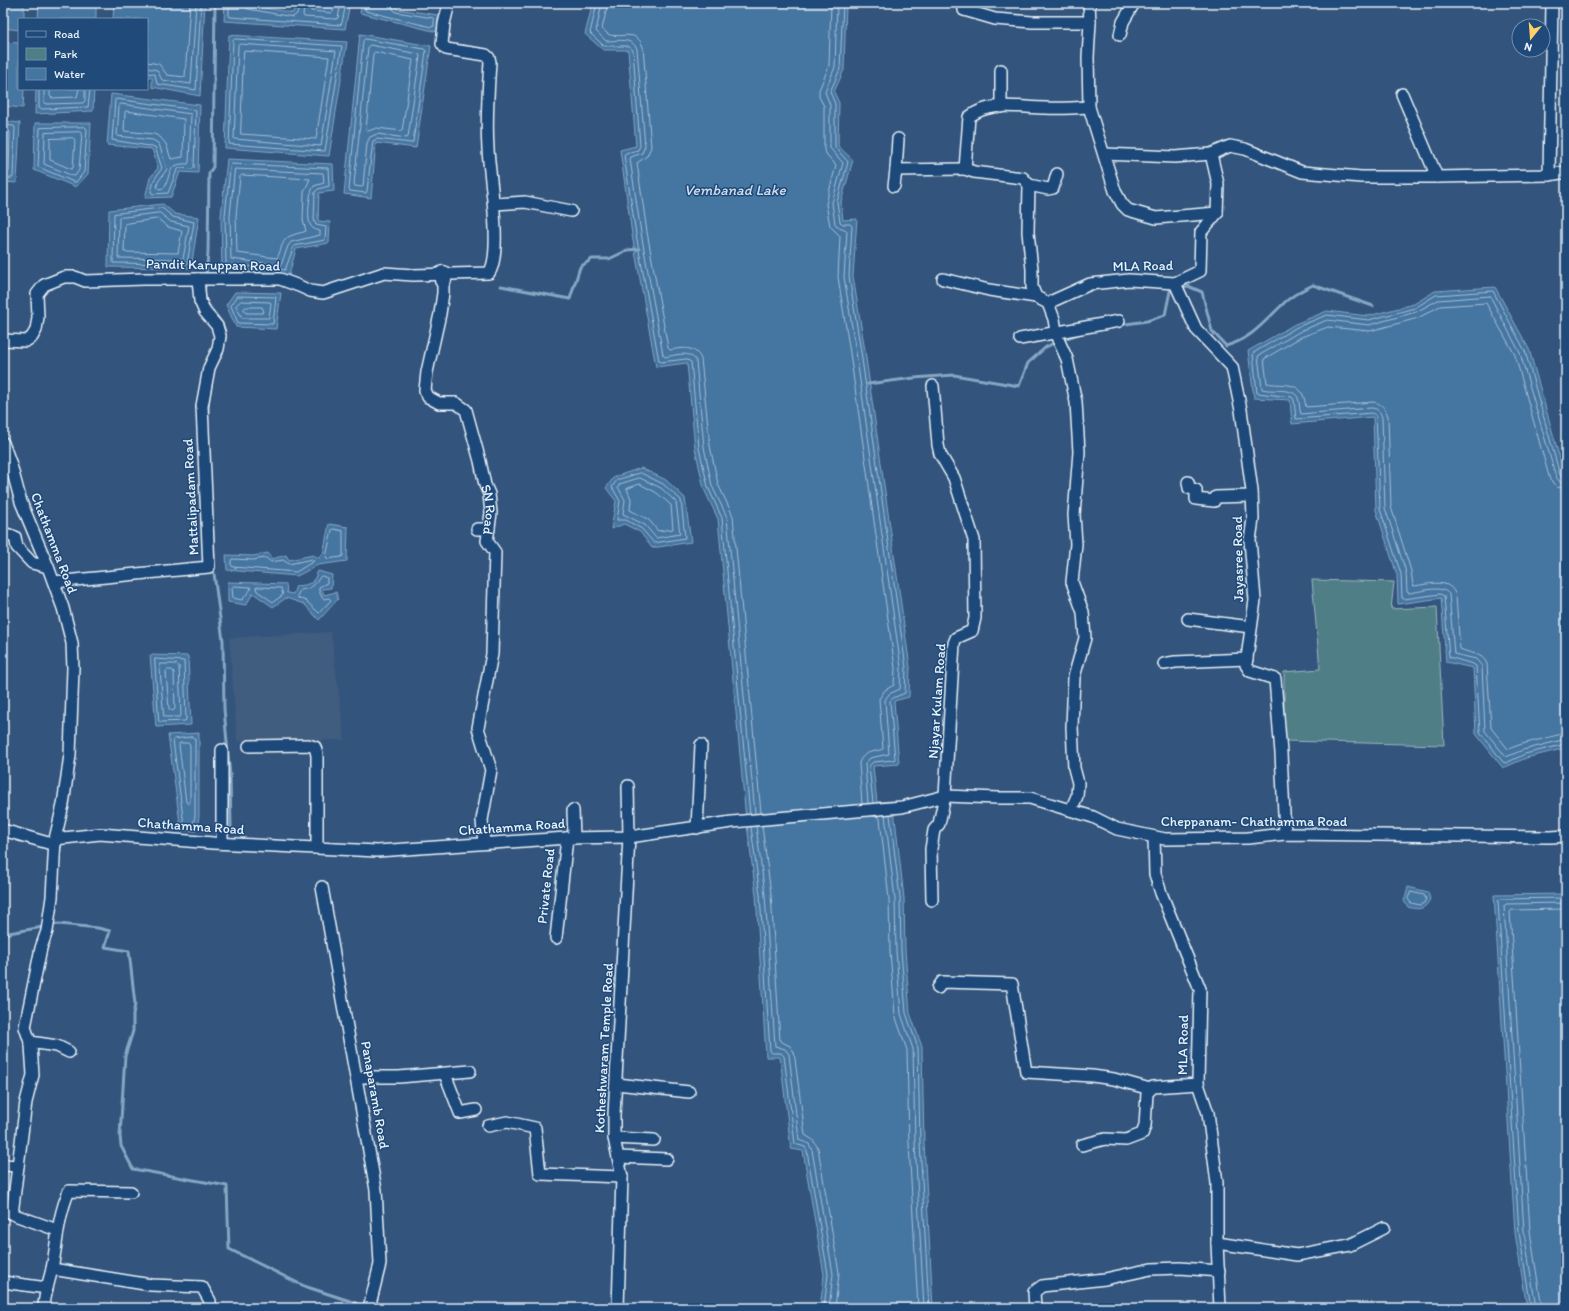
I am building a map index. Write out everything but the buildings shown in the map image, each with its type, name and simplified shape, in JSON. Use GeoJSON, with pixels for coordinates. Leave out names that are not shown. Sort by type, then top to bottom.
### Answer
{"type":"FeatureCollection","features":[{"type":"Feature","properties":{"kind":"street","name":"Pandit Karuppan Road"},"geometry":{"type":"LineString","coordinates":[[3,340],[26,341],[32,338],[36,330],[38,317],[37,294],[44,285],[64,277],[75,277],[85,281],[280,279],[310,291],[323,293],[384,273],[443,277],[489,273],[493,268],[495,235],[494,204],[488,148],[489,58],[486,55],[446,49],[442,44],[444,24],[449,3]]}},
{"type":"Feature","properties":{"kind":"street"},"geometry":{"type":"LineString","coordinates":[[962,3],[964,10],[995,19],[1032,22],[1090,22]]}},
{"type":"Feature","properties":{"kind":"street"},"geometry":{"type":"LineString","coordinates":[[1089,3],[1089,107],[1115,191],[1122,204],[1128,210],[1156,218],[1217,213],[1218,184],[1211,154]]}},
{"type":"Feature","properties":{"kind":"street"},"geometry":{"type":"LineString","coordinates":[[1120,35],[1124,22],[1134,3]]}},
{"type":"Feature","properties":{"kind":"street"},"geometry":{"type":"LineString","coordinates":[[1548,174],[1552,3]]}},
{"type":"Feature","properties":{"kind":"street"},"geometry":{"type":"LineString","coordinates":[[1001,70],[1001,106]]}},
{"type":"Feature","properties":{"kind":"street"},"geometry":{"type":"LineString","coordinates":[[1402,94],[1437,177]]}},
{"type":"Feature","properties":{"kind":"street"},"geometry":{"type":"LineString","coordinates":[[965,169],[969,117],[976,112],[990,107],[1001,106],[1046,108],[1089,107]]}},
{"type":"Feature","properties":{"kind":"street"},"geometry":{"type":"LineString","coordinates":[[894,186],[898,139]]}},
{"type":"Feature","properties":{"kind":"street"},"geometry":{"type":"LineString","coordinates":[[1104,154],[1175,157],[1211,154],[1230,146],[1245,150],[1302,172],[1361,177],[1437,177],[1548,174],[1566,172]]}},
{"type":"Feature","properties":{"kind":"street"},"geometry":{"type":"LineString","coordinates":[[896,170],[965,169],[974,172],[1023,178],[1029,186],[1028,232],[1032,269],[1032,287],[1036,297]]}},
{"type":"Feature","properties":{"kind":"street"},"geometry":{"type":"LineString","coordinates":[[1029,186],[1048,189],[1053,188],[1056,174]]}},
{"type":"Feature","properties":{"kind":"street"},"geometry":{"type":"LineString","coordinates":[[494,204],[525,202],[571,211]]}},
{"type":"Feature","properties":{"kind":"street","name":"MLA Road"},"geometry":{"type":"LineString","coordinates":[[1048,303],[1090,284],[1129,280],[1175,283],[1200,271],[1201,232],[1217,213]]}},
{"type":"Feature","properties":{"kind":"street","name":"SN Road"},"geometry":{"type":"LineString","coordinates":[[443,277],[442,300],[427,372],[425,390],[428,397],[438,403],[456,403],[466,410],[470,433],[480,460],[485,485],[489,494],[491,514],[487,541],[495,552],[492,654],[478,728],[491,770],[482,820],[484,843]]}},
{"type":"Feature","properties":{"kind":"street","name":"Mattalipadam Road"},"geometry":{"type":"LineString","coordinates":[[54,582],[209,567],[202,406],[209,368],[218,349],[220,336],[217,326],[205,312],[200,301],[199,279]]}},
{"type":"Feature","properties":{"kind":"street"},"geometry":{"type":"LineString","coordinates":[[943,279],[989,290],[1036,297],[1048,303],[1054,319],[1058,338],[1067,359],[1076,402],[1079,452],[1074,515],[1076,544],[1072,582],[1083,612],[1086,638],[1074,677],[1072,728],[1074,768],[1078,783],[1077,796],[1072,810]]}},
{"type":"Feature","properties":{"kind":"street","name":"Jayasree Road"},"geometry":{"type":"LineString","coordinates":[[1175,283],[1196,329],[1232,367],[1241,410],[1252,496],[1253,519],[1250,540],[1255,600],[1247,659]]}},
{"type":"Feature","properties":{"kind":"street"},"geometry":{"type":"LineString","coordinates":[[1020,339],[1058,338],[1119,321]]}},
{"type":"Feature","properties":{"kind":"street","name":"Njayar Kulam Road"},"geometry":{"type":"LineString","coordinates":[[933,386],[940,454],[954,478],[974,540],[975,618],[972,631],[956,638],[954,643],[945,796]]}},
{"type":"Feature","properties":{"kind":"street","name":"Chathamma Road"},"geometry":{"type":"LineString","coordinates":[[3,443],[7,465],[54,582],[63,608],[72,643],[73,668],[70,755],[63,805],[55,842],[100,834],[222,843],[377,851],[570,838],[629,837],[732,822]]}},
{"type":"Feature","properties":{"kind":"street"},"geometry":{"type":"LineString","coordinates":[[1188,482],[1189,488],[1196,490],[1196,499],[1214,502],[1216,497],[1252,496]]}},
{"type":"Feature","properties":{"kind":"street"},"geometry":{"type":"LineString","coordinates":[[477,528],[489,529]]}},
{"type":"Feature","properties":{"kind":"street"},"geometry":{"type":"LineString","coordinates":[[3,533],[15,537],[17,547],[32,562],[48,567]]}},
{"type":"Feature","properties":{"kind":"street"},"geometry":{"type":"LineString","coordinates":[[1188,619],[1251,627]]}},
{"type":"Feature","properties":{"kind":"street"},"geometry":{"type":"LineString","coordinates":[[1164,664],[1175,662],[1247,659],[1246,665],[1250,671],[1275,679],[1281,753],[1285,834]]}},
{"type":"Feature","properties":{"kind":"street"},"geometry":{"type":"LineString","coordinates":[[249,746],[308,745],[315,747],[317,755],[317,848]]}},
{"type":"Feature","properties":{"kind":"street"},"geometry":{"type":"LineString","coordinates":[[697,828],[701,745]]}},
{"type":"Feature","properties":{"kind":"street"},"geometry":{"type":"LineString","coordinates":[[222,750],[222,843]]}},
{"type":"Feature","properties":{"kind":"street","name":"Kotheshwaram Temple Road"},"geometry":{"type":"LineString","coordinates":[[618,1308],[622,1177],[614,1138],[614,1115],[617,1084],[629,837],[628,786]]}},
{"type":"Feature","properties":{"kind":"street"},"geometry":{"type":"LineString","coordinates":[[932,900],[931,849],[934,830],[939,824],[945,796]]}},
{"type":"Feature","properties":{"kind":"street","name":"Cheppanam- Chathamma Road"},"geometry":{"type":"LineString","coordinates":[[732,822],[902,807],[945,796],[1030,798],[1093,817],[1117,829],[1165,839],[1241,838],[1285,834],[1566,836]]}},
{"type":"Feature","properties":{"kind":"street","name":"Private Road"},"geometry":{"type":"LineString","coordinates":[[556,938],[573,810]]}},
{"type":"Feature","properties":{"kind":"street"},"geometry":{"type":"LineString","coordinates":[[3,830],[55,842],[52,896],[47,931],[41,948],[26,1027],[30,1042],[32,1075],[26,1102],[12,1214],[57,1230]]}},
{"type":"Feature","properties":{"kind":"street","name":"MLA Road"},"geometry":{"type":"LineString","coordinates":[[1154,837],[1155,874],[1200,989],[1198,1084],[1208,1113],[1217,1183],[1217,1242],[1220,1308]]}},
{"type":"Feature","properties":{"kind":"street","name":"Panaparamb Road"},"geometry":{"type":"LineString","coordinates":[[322,888],[376,1190],[380,1264],[370,1308]]}},
{"type":"Feature","properties":{"kind":"street"},"geometry":{"type":"LineString","coordinates":[[938,988],[942,982],[1012,984],[1026,1072],[1092,1076],[1114,1079],[1150,1089]]}},
{"type":"Feature","properties":{"kind":"street"},"geometry":{"type":"LineString","coordinates":[[30,1042],[57,1046],[69,1052]]}},
{"type":"Feature","properties":{"kind":"street"},"geometry":{"type":"LineString","coordinates":[[356,1077],[399,1078],[470,1071]]}},
{"type":"Feature","properties":{"kind":"street"},"geometry":{"type":"LineString","coordinates":[[445,1074],[460,1113],[476,1110]]}},
{"type":"Feature","properties":{"kind":"street"},"geometry":{"type":"LineString","coordinates":[[617,1084],[689,1092]]}},
{"type":"Feature","properties":{"kind":"street"},"geometry":{"type":"LineString","coordinates":[[1082,1145],[1105,1139],[1126,1140],[1142,1134],[1145,1126],[1147,1093],[1153,1087],[1198,1084]]}},
{"type":"Feature","properties":{"kind":"street"},"geometry":{"type":"LineString","coordinates":[[488,1126],[507,1122],[536,1128],[540,1174],[622,1177]]}},
{"type":"Feature","properties":{"kind":"street"},"geometry":{"type":"LineString","coordinates":[[614,1138],[654,1140]]}},
{"type":"Feature","properties":{"kind":"street"},"geometry":{"type":"LineString","coordinates":[[618,1157],[667,1159]]}},
{"type":"Feature","properties":{"kind":"street"},"geometry":{"type":"LineString","coordinates":[[3,1165],[18,1166]]}},
{"type":"Feature","properties":{"kind":"street"},"geometry":{"type":"LineString","coordinates":[[44,1308],[44,1295],[52,1269],[57,1230],[70,1191],[131,1192]]}},
{"type":"Feature","properties":{"kind":"street"},"geometry":{"type":"LineString","coordinates":[[1217,1242],[1297,1255],[1350,1245],[1384,1228]]}},
{"type":"Feature","properties":{"kind":"street"},"geometry":{"type":"LineString","coordinates":[[1035,1308],[1034,1292],[1042,1286],[1105,1279],[1151,1269],[1180,1268],[1219,1271]]}},
{"type":"Feature","properties":{"kind":"street"},"geometry":{"type":"LineString","coordinates":[[52,1269],[151,1285],[202,1287],[210,1301],[210,1308]]}},
{"type":"Feature","properties":{"kind":"street"},"geometry":{"type":"LineString","coordinates":[[3,1282],[47,1288]]}},
{"type":"Feature","properties":{"kind":"shaded area"},"geometry":{"type":"Polygon","coordinates":[[[331,632],[345,740],[237,741],[229,638],[331,632]]]}},
{"type":"Feature","properties":{"kind":"green space"},"geometry":{"type":"Polygon","coordinates":[[[1312,580],[1394,582],[1391,609],[1437,607],[1444,745],[1284,741],[1284,672],[1320,669],[1312,580]]]}},
{"type":"Feature","properties":{"kind":"water"},"geometry":{"type":"Polygon","coordinates":[[[3,3],[24,3],[24,18],[18,18],[18,30],[3,28],[3,3]]]}},
{"type":"Feature","properties":{"kind":"water"},"geometry":{"type":"Polygon","coordinates":[[[39,3],[96,3],[96,18],[38,18],[39,3]]]}},
{"type":"Feature","properties":{"kind":"water"},"geometry":{"type":"Polygon","coordinates":[[[114,3],[205,3],[200,96],[152,87],[152,77],[148,77],[148,18],[113,18],[114,3]]]}},
{"type":"Feature","properties":{"kind":"water"},"geometry":{"type":"Polygon","coordinates":[[[225,3],[239,3],[293,13],[296,3],[350,3],[345,29],[224,21],[225,3]]]}},
{"type":"Feature","properties":{"kind":"water"},"geometry":{"type":"Polygon","coordinates":[[[362,3],[397,3],[397,9],[438,15],[437,32],[360,13],[362,3]]]}},
{"type":"Feature","properties":{"kind":"water","name":"Vembanad Lake"},"geometry":{"type":"Polygon","coordinates":[[[593,3],[846,3],[844,70],[834,92],[839,103],[838,146],[853,160],[841,202],[843,220],[857,219],[853,276],[910,667],[909,697],[894,701],[899,764],[873,766],[877,802],[893,801],[904,898],[905,950],[910,1013],[922,1047],[924,1143],[933,1308],[820,1308],[824,1275],[803,1151],[791,1149],[780,1057],[766,1057],[756,895],[745,809],[718,519],[704,489],[695,448],[687,363],[656,367],[632,235],[620,150],[636,146],[628,50],[603,50],[585,34],[593,3]]]}},
{"type":"Feature","properties":{"kind":"water"},"geometry":{"type":"Polygon","coordinates":[[[360,34],[431,46],[416,148],[376,143],[371,198],[344,194],[360,34]]]}},
{"type":"Feature","properties":{"kind":"water"},"geometry":{"type":"Polygon","coordinates":[[[229,35],[347,42],[329,156],[225,148],[229,35]]]}},
{"type":"Feature","properties":{"kind":"water"},"geometry":{"type":"Polygon","coordinates":[[[3,42],[18,43],[18,90],[24,90],[23,108],[3,106],[3,42]]]}},
{"type":"Feature","properties":{"kind":"water"},"geometry":{"type":"Polygon","coordinates":[[[36,90],[94,90],[93,111],[35,114],[36,90]]]}},
{"type":"Feature","properties":{"kind":"water"},"geometry":{"type":"Polygon","coordinates":[[[111,94],[200,105],[198,173],[180,172],[171,197],[145,198],[150,178],[158,168],[152,149],[107,145],[111,94]]]}},
{"type":"Feature","properties":{"kind":"water"},"geometry":{"type":"Polygon","coordinates":[[[3,121],[20,123],[17,183],[3,182],[3,121]]]}},
{"type":"Feature","properties":{"kind":"water"},"geometry":{"type":"Polygon","coordinates":[[[35,123],[91,123],[88,174],[76,187],[34,170],[35,123]]]}},
{"type":"Feature","properties":{"kind":"water"},"geometry":{"type":"Polygon","coordinates":[[[227,159],[333,164],[334,191],[319,193],[318,221],[330,222],[329,243],[296,249],[289,275],[222,268],[221,216],[227,159]]]}},
{"type":"Feature","properties":{"kind":"water"},"geometry":{"type":"Polygon","coordinates":[[[163,204],[175,214],[199,217],[191,268],[108,267],[109,210],[163,204]]]}},
{"type":"Feature","properties":{"kind":"water"},"geometry":{"type":"Polygon","coordinates":[[[1495,287],[1529,349],[1566,480],[1566,748],[1526,758],[1503,768],[1476,734],[1473,668],[1446,662],[1441,598],[1398,604],[1397,575],[1376,510],[1373,417],[1292,424],[1290,400],[1254,398],[1248,351],[1295,324],[1327,311],[1368,316],[1414,304],[1435,291],[1495,287]]]}},
{"type":"Feature","properties":{"kind":"water"},"geometry":{"type":"Polygon","coordinates":[[[235,292],[281,293],[276,329],[236,327],[226,305],[235,292]]]}},
{"type":"Feature","properties":{"kind":"water"},"geometry":{"type":"Polygon","coordinates":[[[641,468],[666,480],[685,498],[691,542],[652,548],[640,532],[624,524],[611,529],[616,501],[606,488],[614,477],[641,468]]]}},
{"type":"Feature","properties":{"kind":"water"},"geometry":{"type":"Polygon","coordinates":[[[329,524],[348,527],[347,561],[318,565],[297,576],[227,570],[226,555],[253,556],[268,553],[272,559],[286,555],[289,560],[313,555],[319,558],[323,554],[329,524]]]}},
{"type":"Feature","properties":{"kind":"water"},"geometry":{"type":"Polygon","coordinates":[[[318,571],[332,575],[331,588],[322,589],[324,595],[336,592],[338,599],[319,620],[304,604],[286,598],[273,607],[253,593],[246,605],[228,602],[228,582],[286,584],[287,593],[293,594],[296,586],[313,582],[318,571]]]}},
{"type":"Feature","properties":{"kind":"water"},"geometry":{"type":"Polygon","coordinates":[[[150,655],[188,656],[191,725],[156,727],[150,655]]]}},
{"type":"Feature","properties":{"kind":"water"},"geometry":{"type":"Polygon","coordinates":[[[199,733],[199,817],[196,831],[181,830],[168,735],[199,733]]]}},
{"type":"Feature","properties":{"kind":"water"},"geometry":{"type":"Polygon","coordinates":[[[1408,887],[1428,892],[1430,899],[1424,907],[1415,909],[1408,907],[1404,901],[1408,887]]]}},
{"type":"Feature","properties":{"kind":"water"},"geometry":{"type":"Polygon","coordinates":[[[1566,894],[1566,1308],[1527,1308],[1515,1233],[1494,895],[1566,894]]]}},
{"type":"Feature","properties":{"kind":"waterway"},"geometry":{"type":"LineString","coordinates":[[206,276],[208,253],[209,173],[213,167],[215,3]]}},
{"type":"Feature","properties":{"kind":"waterway"},"geometry":{"type":"LineString","coordinates":[[501,286],[570,299],[580,267],[592,259],[609,259],[628,250],[639,249]]}},
{"type":"Feature","properties":{"kind":"waterway"},"geometry":{"type":"LineString","coordinates":[[206,281],[204,291],[205,298],[222,323],[225,339]]}},
{"type":"Feature","properties":{"kind":"waterway"},"geometry":{"type":"LineString","coordinates":[[1180,288],[1188,286],[1202,292],[1212,331],[1226,346],[1250,335],[1288,300],[1300,291],[1313,285],[1373,306]]}},
{"type":"Feature","properties":{"kind":"waterway"},"geometry":{"type":"LineString","coordinates":[[1119,325],[1147,321],[1165,315],[1170,291],[1175,290]]}},
{"type":"Feature","properties":{"kind":"waterway"},"geometry":{"type":"LineString","coordinates":[[1061,340],[1081,333]]}},
{"type":"Feature","properties":{"kind":"waterway"},"geometry":{"type":"LineString","coordinates":[[868,384],[954,375],[1019,386],[1028,363],[1046,347],[1056,342]]}},
{"type":"Feature","properties":{"kind":"waterway"},"geometry":{"type":"LineString","coordinates":[[208,414],[209,394]]}},
{"type":"Feature","properties":{"kind":"waterway"},"geometry":{"type":"LineString","coordinates":[[212,516],[213,544]]}},
{"type":"Feature","properties":{"kind":"waterway"},"geometry":{"type":"LineString","coordinates":[[213,566],[223,641],[224,709],[230,776],[231,827]]}},
{"type":"Feature","properties":{"kind":"waterway"},"geometry":{"type":"LineString","coordinates":[[53,925],[59,924],[98,928],[110,931],[105,947],[129,951],[135,1004],[133,1031],[125,1056],[120,1136],[121,1146],[133,1169],[227,1186],[229,1249],[304,1286],[356,1303],[355,1308]]}},
{"type":"Feature","properties":{"kind":"waterway"},"geometry":{"type":"LineString","coordinates":[[3,934],[43,927]]}}]}
